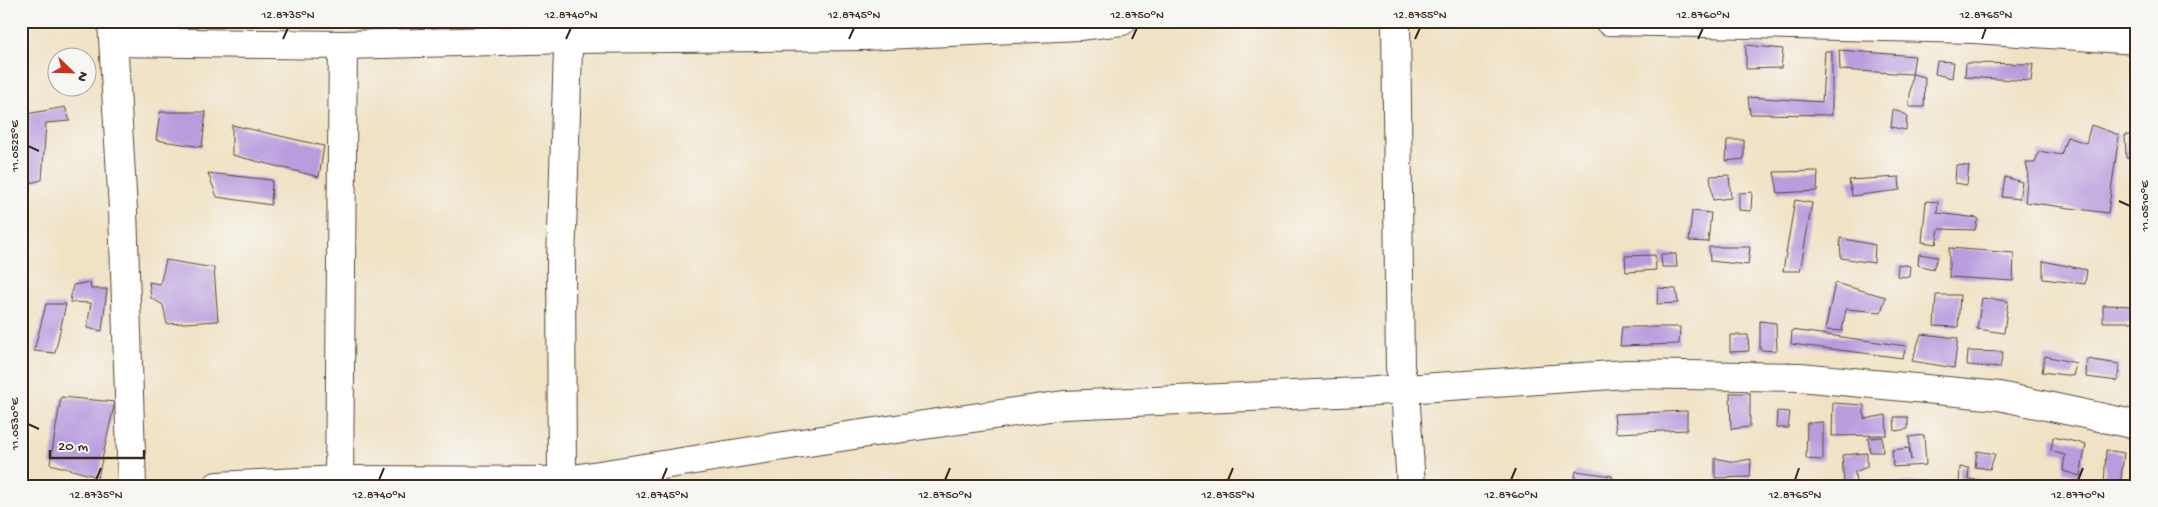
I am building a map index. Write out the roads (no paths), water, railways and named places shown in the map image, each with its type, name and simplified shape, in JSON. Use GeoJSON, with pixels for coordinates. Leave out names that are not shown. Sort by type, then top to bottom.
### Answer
{"type":"FeatureCollection","features":[{"type":"Feature","properties":{"kind":"street"},"geometry":{"type":"LineString","coordinates":[[132,486],[123,210],[113,32],[343,45],[569,30],[864,36],[1079,26],[1122,21]]}},
{"type":"Feature","properties":{"kind":"street"},"geometry":{"type":"LineString","coordinates":[[1396,21],[1400,368],[1404,389],[1411,486]]}},
{"type":"Feature","properties":{"kind":"street"},"geometry":{"type":"LineString","coordinates":[[1609,21],[1975,29],[2137,40]]}},
{"type":"Feature","properties":{"kind":"street"},"geometry":{"type":"LineString","coordinates":[[561,484],[561,261],[569,30]]}},
{"type":"Feature","properties":{"kind":"street"},"geometry":{"type":"LineString","coordinates":[[339,483],[343,255],[343,45]]}},
{"type":"Feature","properties":{"kind":"street"},"geometry":{"type":"LineString","coordinates":[[217,486],[339,483],[561,484],[846,436],[1064,405],[1404,389],[1627,374],[1800,377],[1998,396],[2137,425]]}}]}
